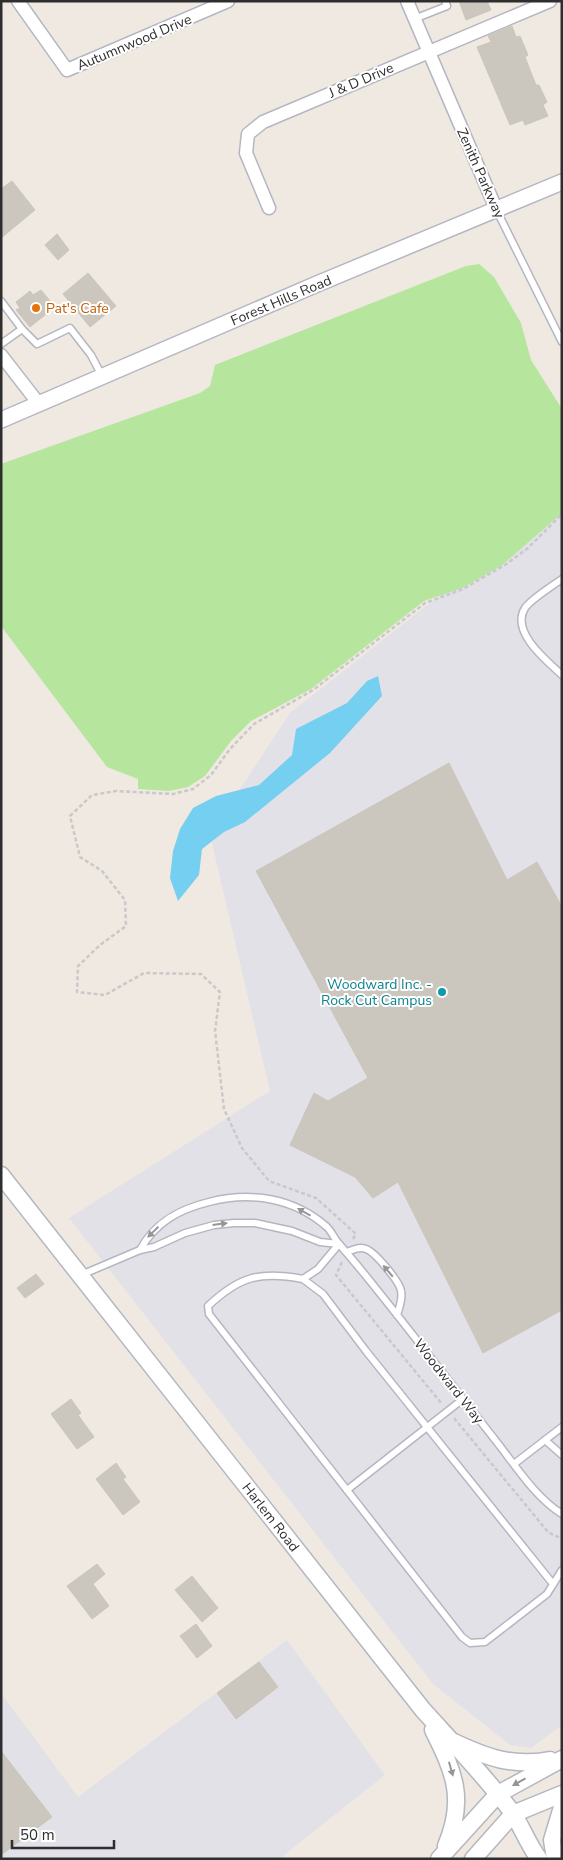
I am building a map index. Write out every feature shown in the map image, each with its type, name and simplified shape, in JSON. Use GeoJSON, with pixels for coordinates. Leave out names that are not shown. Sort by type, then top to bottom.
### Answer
{"type":"FeatureCollection","features":[{"type":"Feature","properties":{"kind":"main road","name":"Harlem Road"},"geometry":{"type":"LineString","coordinates":[[1,1174],[423,1710],[498,1794],[513,1814],[539,1859]]}},
{"type":"Feature","properties":{"kind":"main road"},"geometry":{"type":"LineString","coordinates":[[423,1710],[454,1743],[488,1756],[509,1762],[531,1764],[562,1757]]}},
{"type":"Feature","properties":{"kind":"main road"},"geometry":{"type":"LineString","coordinates":[[423,1710],[450,1763],[456,1788],[456,1809],[452,1832],[438,1859]]}},
{"type":"Feature","properties":{"kind":"main road"},"geometry":{"type":"LineString","coordinates":[[438,1859],[498,1794],[562,1757]]}},
{"type":"Feature","properties":{"kind":"main road"},"geometry":{"type":"LineString","coordinates":[[473,1859],[513,1814],[562,1794]]}},
{"type":"Feature","properties":{"kind":"main road"},"geometry":{"type":"LineString","coordinates":[[555,1859],[552,1840],[562,1807]]}},
{"type":"Feature","properties":{"kind":"street","name":"Autumnwood Drive"},"geometry":{"type":"LineString","coordinates":[[18,1],[67,70],[228,1]]}},
{"type":"Feature","properties":{"kind":"street","name":"Zenith Parkway"},"geometry":{"type":"LineString","coordinates":[[407,1],[497,211]]}},
{"type":"Feature","properties":{"kind":"street","name":"J & D Drive"},"geometry":{"type":"LineString","coordinates":[[269,208],[246,153],[248,134],[262,122],[550,1]]}},
{"type":"Feature","properties":{"kind":"street","name":"Forest Hills Road"},"geometry":{"type":"LineString","coordinates":[[1,420],[317,284],[497,211],[562,182]]}},
{"type":"Feature","properties":{"kind":"street"},"geometry":{"type":"LineString","coordinates":[[1,355],[39,404]]}},
{"type":"Feature","properties":{"kind":"lane"},"geometry":{"type":"LineString","coordinates":[[414,19],[447,6],[445,1]]}},
{"type":"Feature","properties":{"kind":"lane","name":"Zenith Parkway"},"geometry":{"type":"LineString","coordinates":[[497,211],[562,342]]}},
{"type":"Feature","properties":{"kind":"lane"},"geometry":{"type":"LineString","coordinates":[[1,301],[22,329],[37,344],[70,328],[91,355],[102,377]]}},
{"type":"Feature","properties":{"kind":"lane"},"geometry":{"type":"LineString","coordinates":[[1,344],[22,329]]}},
{"type":"Feature","properties":{"kind":"lane"},"geometry":{"type":"LineString","coordinates":[[562,579],[526,607],[523,614],[523,631],[536,650],[562,675]]}},
{"type":"Feature","properties":{"kind":"lane","name":"Woodward Way"},"geometry":{"type":"LineString","coordinates":[[140,1250],[148,1235],[165,1221],[185,1210],[220,1199],[254,1196],[287,1203],[308,1214],[328,1228],[514,1464],[540,1495],[562,1514]]}},
{"type":"Feature","properties":{"kind":"lane"},"geometry":{"type":"LineString","coordinates":[[81,1275],[140,1250],[154,1247],[200,1228],[234,1223],[255,1223],[274,1226],[320,1242],[339,1244]]}},
{"type":"Feature","properties":{"kind":"lane"},"geometry":{"type":"LineString","coordinates":[[303,1279],[318,1269],[339,1244]]}},
{"type":"Feature","properties":{"kind":"lane"},"geometry":{"type":"LineString","coordinates":[[347,1252],[357,1248],[364,1248],[372,1252],[397,1282],[401,1291],[401,1303],[397,1315]]}},
{"type":"Feature","properties":{"kind":"lane"},"geometry":{"type":"LineString","coordinates":[[553,1584],[323,1294],[303,1279],[278,1274],[248,1278],[225,1290],[208,1306],[209,1314],[462,1637],[470,1643],[486,1642],[547,1594],[562,1570]]}},
{"type":"Feature","properties":{"kind":"lane"},"geometry":{"type":"LineString","coordinates":[[347,1490],[463,1399]]}},
{"type":"Feature","properties":{"kind":"lane"},"geometry":{"type":"LineString","coordinates":[[514,1464],[562,1427]]}},
{"type":"Feature","properties":{"kind":"lane"},"geometry":{"type":"LineString","coordinates":[[545,1440],[562,1455]]}},
{"type":"Feature","properties":{"kind":"path"},"geometry":{"type":"LineString","coordinates":[[562,514],[528,548],[505,565],[463,589],[425,603],[314,690],[254,724],[230,749],[210,775],[193,789],[173,794],[116,791],[92,795],[70,816],[80,857],[102,871],[125,900],[126,926],[100,944],[78,966],[77,992],[105,995],[144,973],[201,974],[220,992],[215,1031],[224,1109],[242,1148],[269,1181],[316,1198],[356,1234],[336,1275],[548,1532],[562,1539]]}},
{"type":"Feature","properties":{"kind":"shaded area"},"geometry":{"type":"Polygon","coordinates":[[[562,499],[562,1725],[531,1748],[510,1745],[433,1684],[69,1218],[270,1091],[210,835],[290,713],[562,499]]]}},
{"type":"Feature","properties":{"kind":"shaded area"},"geometry":{"type":"Polygon","coordinates":[[[287,1640],[385,1775],[279,1859],[1,1859],[1,1693],[78,1797],[287,1640]]]}},
{"type":"Feature","properties":{"kind":"green space"},"geometry":{"type":"Polygon","coordinates":[[[479,264],[494,277],[521,323],[531,360],[562,409],[562,513],[501,566],[462,588],[424,601],[311,689],[251,721],[231,741],[205,776],[188,787],[169,791],[138,789],[138,779],[107,767],[1,626],[1,464],[200,393],[210,386],[215,365],[466,266],[479,264]]]}},
{"type":"Feature","properties":{"kind":"water"},"geometry":{"type":"Polygon","coordinates":[[[378,676],[382,696],[330,753],[245,822],[224,832],[202,849],[199,875],[178,901],[170,878],[173,851],[180,829],[193,808],[216,796],[259,785],[292,755],[296,729],[347,703],[367,681],[378,676]]]}},
{"type":"Feature","properties":{"kind":"building"},"geometry":{"type":"Polygon","coordinates":[[[459,1],[487,1],[491,10],[466,20],[459,1]]]}},
{"type":"Feature","properties":{"kind":"building"},"geometry":{"type":"Polygon","coordinates":[[[512,26],[516,37],[520,36],[528,55],[525,57],[536,85],[539,85],[547,102],[543,105],[548,116],[525,125],[523,120],[510,125],[477,47],[491,42],[488,36],[512,26]]]}},
{"type":"Feature","properties":{"kind":"building"},"geometry":{"type":"Polygon","coordinates":[[[12,181],[35,210],[1,238],[1,189],[12,181]]]}},
{"type":"Feature","properties":{"kind":"building"},"geometry":{"type":"Polygon","coordinates":[[[57,234],[69,250],[58,260],[45,245],[57,234]]]}},
{"type":"Feature","properties":{"kind":"building"},"geometry":{"type":"Polygon","coordinates":[[[88,273],[116,306],[90,327],[63,294],[88,273]]]}},
{"type":"Feature","properties":{"kind":"building"},"geometry":{"type":"Polygon","coordinates":[[[41,290],[55,307],[30,327],[16,310],[20,308],[16,302],[30,291],[33,295],[41,290]]]}},
{"type":"Feature","properties":{"kind":"building","name":"Woodward Inc. - Rock Cut Campus"},"geometry":{"type":"Polygon","coordinates":[[[449,763],[507,880],[537,862],[562,907],[562,1310],[483,1353],[398,1182],[373,1198],[355,1177],[290,1145],[314,1093],[328,1101],[368,1078],[256,871],[449,763]]]}},
{"type":"Feature","properties":{"kind":"building"},"geometry":{"type":"Polygon","coordinates":[[[36,1274],[44,1284],[25,1298],[17,1288],[36,1274]]]}},
{"type":"Feature","properties":{"kind":"building"},"geometry":{"type":"Polygon","coordinates":[[[71,1399],[81,1413],[78,1415],[94,1437],[77,1449],[51,1414],[71,1399]]]}},
{"type":"Feature","properties":{"kind":"building"},"geometry":{"type":"Polygon","coordinates":[[[116,1463],[126,1477],[123,1479],[140,1502],[123,1515],[96,1479],[116,1463]]]}},
{"type":"Feature","properties":{"kind":"building"},"geometry":{"type":"Polygon","coordinates":[[[97,1564],[105,1574],[93,1584],[109,1606],[92,1619],[67,1586],[97,1564]]]}},
{"type":"Feature","properties":{"kind":"building"},"geometry":{"type":"Polygon","coordinates":[[[192,1576],[218,1608],[202,1622],[175,1590],[192,1576]]]}},
{"type":"Feature","properties":{"kind":"building"},"geometry":{"type":"Polygon","coordinates":[[[196,1624],[212,1646],[197,1658],[180,1636],[196,1624]]]}},
{"type":"Feature","properties":{"kind":"building"},"geometry":{"type":"Polygon","coordinates":[[[259,1662],[278,1687],[236,1719],[217,1693],[259,1662]]]}},
{"type":"Feature","properties":{"kind":"building"},"geometry":{"type":"Polygon","coordinates":[[[1,1751],[52,1817],[1,1855],[1,1751]]]}},
{"type":"Feature","properties":{"kind":"place","name":"Pat's Cafe"},"geometry":{"type":"Point","coordinates":[36,308]}},
{"type":"Feature","properties":{"kind":"place","name":"Woodward Inc. - Rock Cut Campus"},"geometry":{"type":"Point","coordinates":[442,992]}}]}
